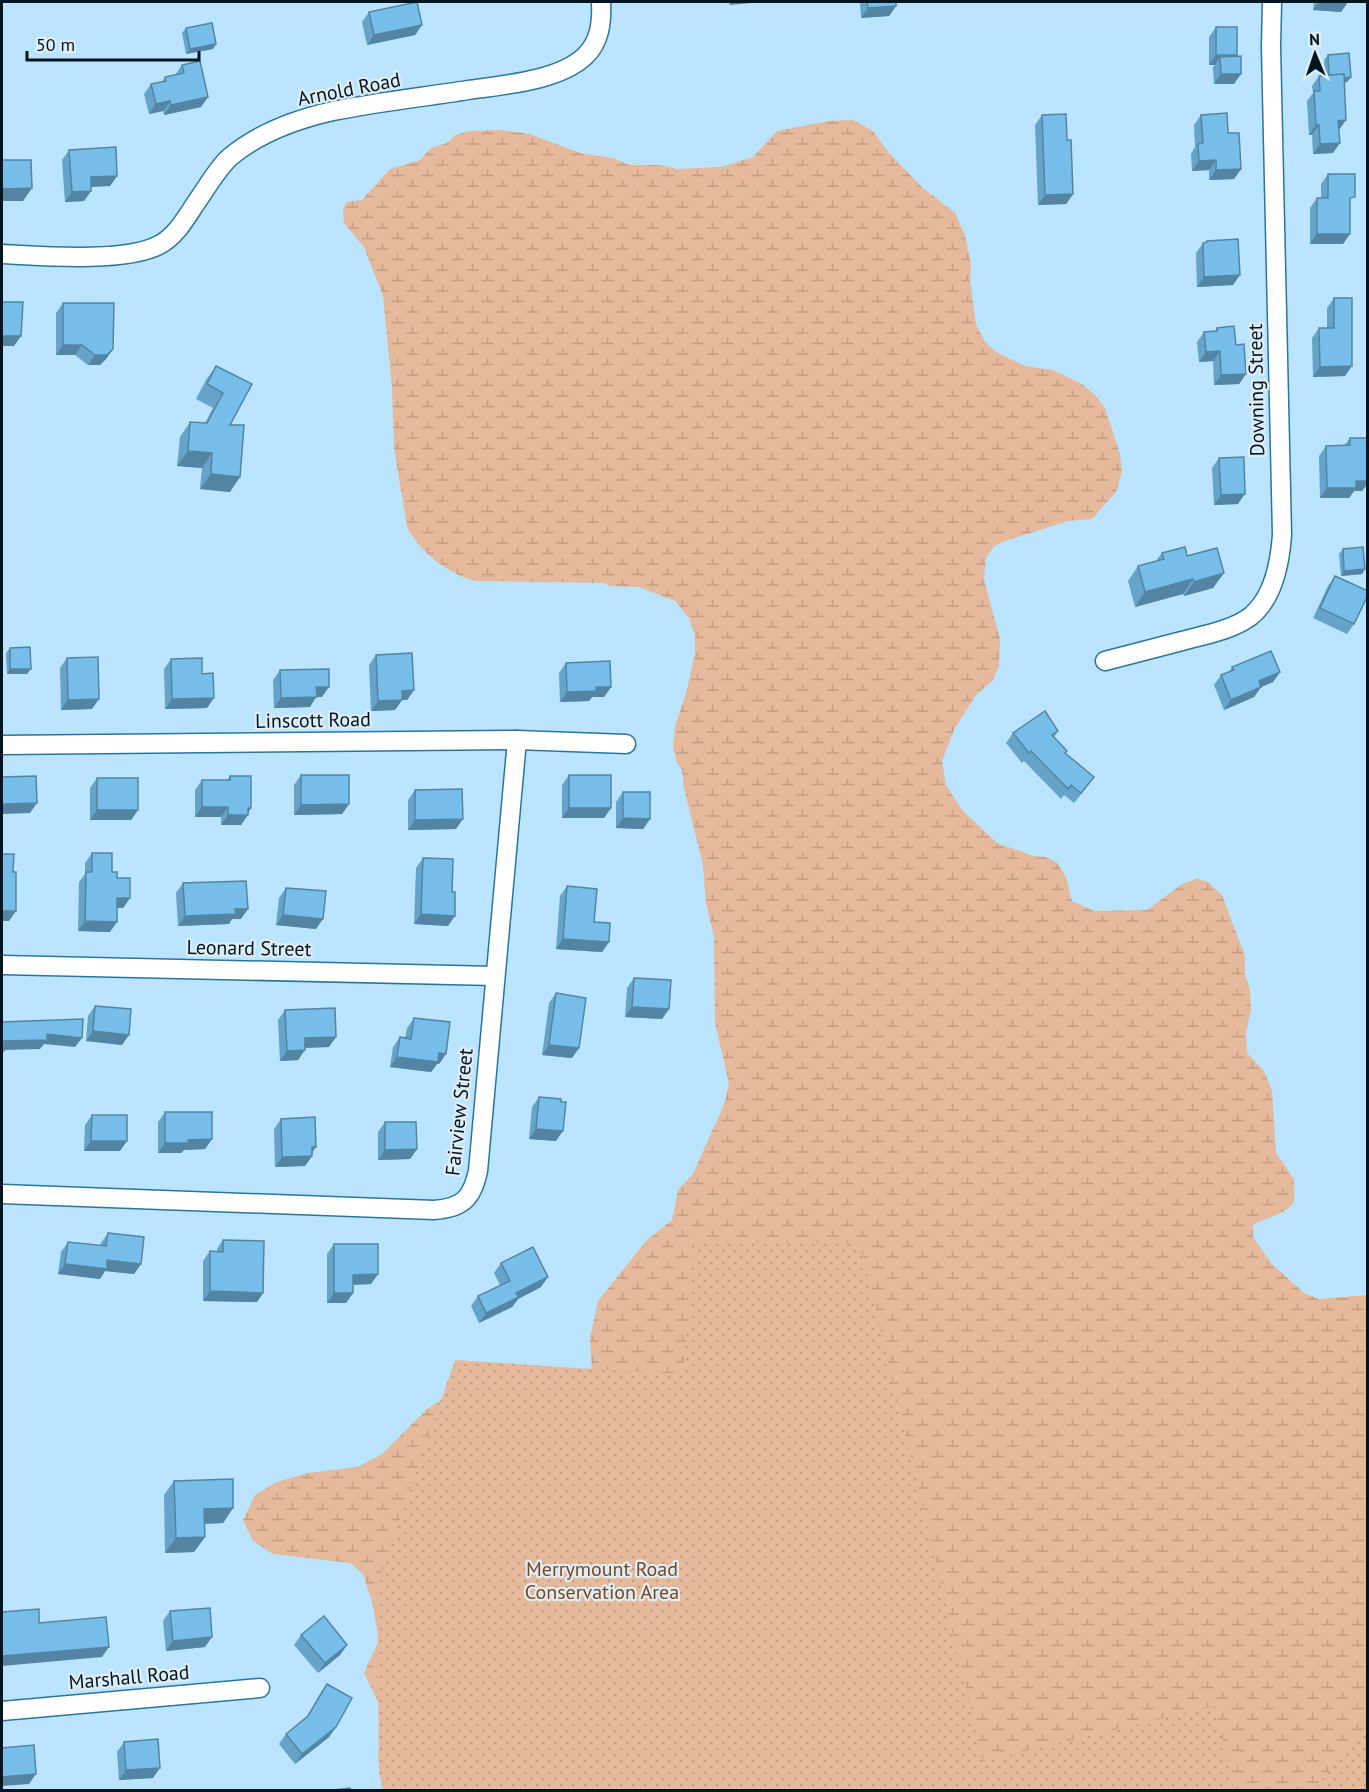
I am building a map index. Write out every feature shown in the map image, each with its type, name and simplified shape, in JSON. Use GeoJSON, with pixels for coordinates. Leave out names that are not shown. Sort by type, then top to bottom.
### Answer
{"type":"FeatureCollection","features":[{"type":"Feature","properties":{"kind":"street","name":"Arnold Road"},"geometry":{"type":"LineString","coordinates":[[2,254],[99,256],[138,252],[159,245],[175,233],[218,170],[229,158],[277,128],[333,111],[504,85],[539,78],[570,67],[585,56],[594,45],[599,33],[601,2]]}},
{"type":"Feature","properties":{"kind":"street","name":"Downing Street"},"geometry":{"type":"LineString","coordinates":[[1105,661],[1205,635],[1251,616],[1265,601],[1281,556],[1272,2]]}},
{"type":"Feature","properties":{"kind":"street","name":"Linscott Road"},"geometry":{"type":"LineString","coordinates":[[2,745],[517,740],[626,744]]}},
{"type":"Feature","properties":{"kind":"street","name":"Fairview Street"},"geometry":{"type":"LineString","coordinates":[[2,1194],[434,1210],[450,1209],[466,1200],[474,1188],[478,1171],[517,740]]}},
{"type":"Feature","properties":{"kind":"street","name":"Leonard Street"},"geometry":{"type":"LineString","coordinates":[[2,964],[495,976]]}},
{"type":"Feature","properties":{"kind":"street","name":"Marshall Road"},"geometry":{"type":"LineString","coordinates":[[2,1712],[260,1688]]}},
{"type":"Feature","properties":{"kind":"green space"},"geometry":{"type":"Polygon","coordinates":[[[853,120],[873,131],[888,152],[923,188],[955,213],[965,235],[971,263],[970,280],[976,324],[985,342],[996,352],[1025,366],[1053,370],[1082,384],[1096,396],[1105,408],[1120,454],[1122,472],[1116,492],[1092,519],[1068,521],[1008,540],[994,546],[986,558],[984,579],[1000,639],[999,667],[992,681],[976,695],[954,730],[942,761],[946,785],[962,810],[997,843],[1034,856],[1046,857],[1057,863],[1066,877],[1072,901],[1094,911],[1147,910],[1182,884],[1197,879],[1208,882],[1222,895],[1245,956],[1245,975],[1250,989],[1251,1009],[1246,1033],[1247,1053],[1264,1071],[1272,1090],[1276,1153],[1294,1179],[1294,1202],[1281,1213],[1253,1225],[1253,1237],[1272,1264],[1304,1293],[1319,1299],[1367,1295],[1367,1790],[384,1790],[378,1757],[383,1712],[364,1673],[379,1640],[372,1602],[363,1574],[350,1563],[273,1554],[253,1541],[243,1520],[255,1495],[277,1482],[308,1473],[358,1467],[382,1454],[426,1410],[481,1373],[592,1372],[590,1337],[598,1301],[646,1241],[672,1220],[678,1190],[693,1174],[725,1102],[729,1083],[715,1023],[714,937],[706,903],[703,865],[684,788],[682,770],[677,763],[673,748],[675,726],[687,690],[695,653],[695,636],[689,618],[675,601],[639,587],[610,586],[604,583],[476,581],[446,568],[420,545],[407,527],[394,448],[392,388],[383,296],[364,247],[344,223],[343,208],[347,202],[362,200],[390,169],[420,160],[431,148],[447,143],[455,135],[470,131],[501,130],[530,134],[580,153],[612,158],[630,165],[662,165],[677,169],[721,167],[753,157],[777,131],[828,121],[853,120]]]}},
{"type":"Feature","properties":{"kind":"green space","name":"Merrymount Road Conservation Area"},"geometry":{"type":"Polygon","coordinates":[[[695,1241],[860,1244],[983,1761],[1215,1706],[1234,1790],[383,1790],[379,1774],[377,1585],[455,1360],[683,1375],[695,1241]]]}},
{"type":"Feature","properties":{"kind":"green space"},"geometry":{"type":"Polygon","coordinates":[[[1367,1725],[1367,1790],[1313,1790],[1367,1725]]]}},
{"type":"Feature","properties":{"kind":"building"},"geometry":{"type":"Polygon","coordinates":[[[417,2],[422,25],[374,35],[369,12],[417,2]]]}},
{"type":"Feature","properties":{"kind":"building"},"geometry":{"type":"Polygon","coordinates":[[[867,2],[896,2],[896,6],[868,8],[867,2]]]}},
{"type":"Feature","properties":{"kind":"building"},"geometry":{"type":"Polygon","coordinates":[[[212,23],[216,44],[190,49],[186,28],[212,23]]]}},
{"type":"Feature","properties":{"kind":"building"},"geometry":{"type":"Polygon","coordinates":[[[1216,27],[1237,27],[1237,55],[1216,55],[1216,27]]]}},
{"type":"Feature","properties":{"kind":"building"},"geometry":{"type":"Polygon","coordinates":[[[1349,53],[1351,77],[1344,78],[1344,74],[1329,75],[1328,55],[1349,53]]]}},
{"type":"Feature","properties":{"kind":"building"},"geometry":{"type":"Polygon","coordinates":[[[1241,56],[1241,74],[1221,74],[1220,57],[1241,56]]]}},
{"type":"Feature","properties":{"kind":"building"},"geometry":{"type":"Polygon","coordinates":[[[200,61],[208,97],[171,105],[170,101],[156,104],[151,84],[166,81],[165,77],[184,73],[182,65],[200,61]]]}},
{"type":"Feature","properties":{"kind":"building"},"geometry":{"type":"Polygon","coordinates":[[[1344,74],[1346,120],[1338,121],[1340,143],[1320,144],[1319,125],[1316,125],[1314,91],[1320,91],[1319,76],[1344,74]]]}},
{"type":"Feature","properties":{"kind":"building"},"geometry":{"type":"Polygon","coordinates":[[[1227,113],[1228,133],[1239,133],[1241,169],[1216,170],[1216,160],[1199,161],[1198,144],[1203,143],[1201,115],[1227,113]]]}},
{"type":"Feature","properties":{"kind":"building"},"geometry":{"type":"Polygon","coordinates":[[[1066,114],[1067,140],[1071,140],[1073,194],[1045,195],[1042,115],[1066,114]]]}},
{"type":"Feature","properties":{"kind":"building"},"geometry":{"type":"Polygon","coordinates":[[[116,147],[117,176],[91,177],[91,191],[72,192],[69,150],[116,147]]]}},
{"type":"Feature","properties":{"kind":"building"},"geometry":{"type":"Polygon","coordinates":[[[2,160],[31,160],[32,188],[2,189],[2,160]]]}},
{"type":"Feature","properties":{"kind":"building"},"geometry":{"type":"Polygon","coordinates":[[[1328,174],[1355,174],[1355,197],[1350,198],[1350,234],[1317,234],[1317,198],[1328,198],[1328,174]]]}},
{"type":"Feature","properties":{"kind":"building"},"geometry":{"type":"Polygon","coordinates":[[[1238,239],[1240,275],[1204,277],[1203,243],[1238,239]]]}},
{"type":"Feature","properties":{"kind":"building"},"geometry":{"type":"Polygon","coordinates":[[[1334,298],[1352,298],[1352,366],[1320,367],[1319,328],[1334,328],[1334,298]]]}},
{"type":"Feature","properties":{"kind":"building"},"geometry":{"type":"Polygon","coordinates":[[[2,302],[23,302],[21,336],[2,336],[2,302]]]}},
{"type":"Feature","properties":{"kind":"building"},"geometry":{"type":"Polygon","coordinates":[[[63,303],[114,303],[113,349],[107,355],[95,355],[82,345],[63,345],[63,303]]]}},
{"type":"Feature","properties":{"kind":"building"},"geometry":{"type":"Polygon","coordinates":[[[1234,326],[1236,345],[1244,344],[1246,374],[1221,375],[1220,351],[1206,352],[1204,332],[1234,326]]]}},
{"type":"Feature","properties":{"kind":"building"},"geometry":{"type":"Polygon","coordinates":[[[216,366],[252,384],[230,425],[244,425],[240,477],[211,474],[212,453],[188,451],[190,422],[207,423],[223,393],[207,384],[216,366]]]}},
{"type":"Feature","properties":{"kind":"building"},"geometry":{"type":"Polygon","coordinates":[[[1350,438],[1368,438],[1368,481],[1356,481],[1356,488],[1327,488],[1326,446],[1350,445],[1350,438]]]}},
{"type":"Feature","properties":{"kind":"building"},"geometry":{"type":"Polygon","coordinates":[[[1244,457],[1245,494],[1221,495],[1219,458],[1244,457]]]}},
{"type":"Feature","properties":{"kind":"building"},"geometry":{"type":"Polygon","coordinates":[[[1185,547],[1187,556],[1217,548],[1224,573],[1145,592],[1138,566],[1164,559],[1162,553],[1185,547]]]}},
{"type":"Feature","properties":{"kind":"building"},"geometry":{"type":"Polygon","coordinates":[[[1363,547],[1365,569],[1344,571],[1343,549],[1363,547]]]}},
{"type":"Feature","properties":{"kind":"building"},"geometry":{"type":"Polygon","coordinates":[[[1335,576],[1368,591],[1354,624],[1320,608],[1335,576]]]}},
{"type":"Feature","properties":{"kind":"building"},"geometry":{"type":"Polygon","coordinates":[[[30,647],[31,669],[10,669],[10,648],[30,647]]]}},
{"type":"Feature","properties":{"kind":"building"},"geometry":{"type":"Polygon","coordinates":[[[1271,651],[1280,672],[1259,681],[1261,687],[1231,700],[1221,675],[1234,670],[1232,667],[1271,651]]]}},
{"type":"Feature","properties":{"kind":"building"},"geometry":{"type":"Polygon","coordinates":[[[412,653],[414,690],[402,691],[402,700],[378,701],[376,655],[412,653]]]}},
{"type":"Feature","properties":{"kind":"building"},"geometry":{"type":"Polygon","coordinates":[[[98,657],[99,699],[68,700],[67,658],[98,657]]]}},
{"type":"Feature","properties":{"kind":"building"},"geometry":{"type":"Polygon","coordinates":[[[202,658],[202,674],[213,673],[214,698],[172,699],[171,659],[202,658]]]}},
{"type":"Feature","properties":{"kind":"building"},"geometry":{"type":"Polygon","coordinates":[[[610,661],[611,687],[596,687],[596,691],[567,692],[566,663],[610,661]]]}},
{"type":"Feature","properties":{"kind":"building"},"geometry":{"type":"Polygon","coordinates":[[[329,669],[329,687],[316,687],[317,697],[281,698],[280,670],[329,669]]]}},
{"type":"Feature","properties":{"kind":"building"},"geometry":{"type":"Polygon","coordinates":[[[1045,711],[1058,731],[1052,735],[1067,751],[1065,753],[1094,777],[1081,793],[1071,785],[1068,789],[1031,751],[1029,753],[1013,733],[1045,711]]]}},
{"type":"Feature","properties":{"kind":"building"},"geometry":{"type":"Polygon","coordinates":[[[301,775],[349,775],[349,804],[301,805],[301,775]]]}},
{"type":"Feature","properties":{"kind":"building"},"geometry":{"type":"Polygon","coordinates":[[[569,775],[611,775],[611,808],[569,808],[569,775]]]}},
{"type":"Feature","properties":{"kind":"building"},"geometry":{"type":"Polygon","coordinates":[[[36,776],[37,803],[2,804],[2,777],[36,776]]]}},
{"type":"Feature","properties":{"kind":"building"},"geometry":{"type":"Polygon","coordinates":[[[230,776],[251,776],[251,808],[248,808],[248,815],[228,815],[228,807],[202,807],[202,780],[230,780],[230,776]]]}},
{"type":"Feature","properties":{"kind":"building"},"geometry":{"type":"Polygon","coordinates":[[[97,778],[138,778],[138,810],[97,810],[97,778]]]}},
{"type":"Feature","properties":{"kind":"building"},"geometry":{"type":"Polygon","coordinates":[[[462,789],[463,819],[415,820],[415,790],[462,789]]]}},
{"type":"Feature","properties":{"kind":"building"},"geometry":{"type":"Polygon","coordinates":[[[623,792],[650,792],[650,819],[623,818],[623,792]]]}},
{"type":"Feature","properties":{"kind":"building"},"geometry":{"type":"Polygon","coordinates":[[[92,853],[112,853],[112,872],[117,872],[117,878],[130,878],[130,898],[117,898],[117,922],[85,921],[86,872],[92,872],[92,853]]]}},
{"type":"Feature","properties":{"kind":"building"},"geometry":{"type":"Polygon","coordinates":[[[2,854],[14,854],[16,911],[2,911],[2,854]]]}},
{"type":"Feature","properties":{"kind":"building"},"geometry":{"type":"Polygon","coordinates":[[[423,858],[453,859],[452,892],[455,892],[455,916],[421,914],[423,858]]]}},
{"type":"Feature","properties":{"kind":"building"},"geometry":{"type":"Polygon","coordinates":[[[246,881],[248,909],[235,909],[236,914],[185,916],[183,883],[246,881]]]}},
{"type":"Feature","properties":{"kind":"building"},"geometry":{"type":"Polygon","coordinates":[[[567,886],[597,889],[594,922],[610,923],[609,942],[563,939],[567,886]]]}},
{"type":"Feature","properties":{"kind":"building"},"geometry":{"type":"Polygon","coordinates":[[[286,888],[326,891],[323,919],[283,915],[286,888]]]}},
{"type":"Feature","properties":{"kind":"building"},"geometry":{"type":"Polygon","coordinates":[[[634,978],[671,980],[669,1009],[632,1007],[634,978]]]}},
{"type":"Feature","properties":{"kind":"building"},"geometry":{"type":"Polygon","coordinates":[[[556,993],[586,998],[579,1048],[549,1045],[556,993]]]}},
{"type":"Feature","properties":{"kind":"building"},"geometry":{"type":"Polygon","coordinates":[[[95,1006],[131,1009],[129,1035],[93,1031],[95,1006]]]}},
{"type":"Feature","properties":{"kind":"building"},"geometry":{"type":"Polygon","coordinates":[[[335,1008],[336,1037],[305,1038],[305,1050],[287,1051],[285,1010],[335,1008]]]}},
{"type":"Feature","properties":{"kind":"building"},"geometry":{"type":"Polygon","coordinates":[[[414,1018],[450,1022],[446,1054],[439,1053],[438,1062],[397,1057],[400,1037],[411,1039],[414,1018]]]}},
{"type":"Feature","properties":{"kind":"building"},"geometry":{"type":"Polygon","coordinates":[[[83,1019],[82,1038],[47,1034],[47,1040],[4,1041],[4,1051],[2,1051],[2,1022],[83,1019]]]}},
{"type":"Feature","properties":{"kind":"building"},"geometry":{"type":"Polygon","coordinates":[[[539,1097],[561,1099],[561,1102],[566,1102],[563,1131],[536,1129],[539,1097]]]}},
{"type":"Feature","properties":{"kind":"building"},"geometry":{"type":"Polygon","coordinates":[[[165,1112],[212,1112],[212,1139],[188,1140],[188,1143],[165,1143],[165,1112]]]}},
{"type":"Feature","properties":{"kind":"building"},"geometry":{"type":"Polygon","coordinates":[[[92,1115],[127,1115],[127,1141],[91,1141],[92,1115]]]}},
{"type":"Feature","properties":{"kind":"building"},"geometry":{"type":"Polygon","coordinates":[[[315,1117],[316,1147],[312,1147],[312,1156],[282,1157],[281,1119],[315,1117]]]}},
{"type":"Feature","properties":{"kind":"building"},"geometry":{"type":"Polygon","coordinates":[[[385,1122],[416,1122],[417,1149],[385,1150],[385,1122]]]}},
{"type":"Feature","properties":{"kind":"building"},"geometry":{"type":"Polygon","coordinates":[[[108,1233],[144,1237],[141,1264],[107,1260],[107,1269],[65,1264],[68,1242],[106,1246],[108,1233]]]}},
{"type":"Feature","properties":{"kind":"building"},"geometry":{"type":"Polygon","coordinates":[[[223,1240],[264,1241],[263,1293],[210,1291],[210,1251],[223,1252],[223,1240]]]}},
{"type":"Feature","properties":{"kind":"building"},"geometry":{"type":"Polygon","coordinates":[[[334,1244],[378,1244],[378,1274],[353,1275],[353,1293],[334,1293],[334,1244]]]}},
{"type":"Feature","properties":{"kind":"building"},"geometry":{"type":"Polygon","coordinates":[[[533,1247],[548,1277],[516,1293],[519,1297],[486,1313],[478,1296],[510,1281],[501,1263],[533,1247]]]}},
{"type":"Feature","properties":{"kind":"building"},"geometry":{"type":"Polygon","coordinates":[[[233,1479],[233,1508],[204,1509],[205,1537],[176,1538],[174,1481],[233,1479]]]}},
{"type":"Feature","properties":{"kind":"building"},"geometry":{"type":"Polygon","coordinates":[[[210,1608],[212,1637],[173,1641],[170,1611],[210,1608]]]}},
{"type":"Feature","properties":{"kind":"building"},"geometry":{"type":"Polygon","coordinates":[[[39,1609],[39,1623],[106,1617],[109,1647],[2,1656],[2,1612],[39,1609]]]}},
{"type":"Feature","properties":{"kind":"building"},"geometry":{"type":"Polygon","coordinates":[[[324,1616],[347,1645],[325,1663],[301,1635],[324,1616]]]}},
{"type":"Feature","properties":{"kind":"building"},"geometry":{"type":"Polygon","coordinates":[[[327,1684],[352,1698],[336,1727],[302,1754],[286,1734],[308,1716],[327,1684]]]}},
{"type":"Feature","properties":{"kind":"building"},"geometry":{"type":"Polygon","coordinates":[[[158,1739],[160,1768],[126,1770],[124,1742],[158,1739]]]}},
{"type":"Feature","properties":{"kind":"building"},"geometry":{"type":"Polygon","coordinates":[[[34,1745],[36,1774],[2,1777],[2,1748],[34,1745]]]}},
{"type":"Feature","properties":{"kind":"building"},"geometry":{"type":"Polygon","coordinates":[[[350,1788],[351,1791],[325,1791],[350,1788]]]}}]}
